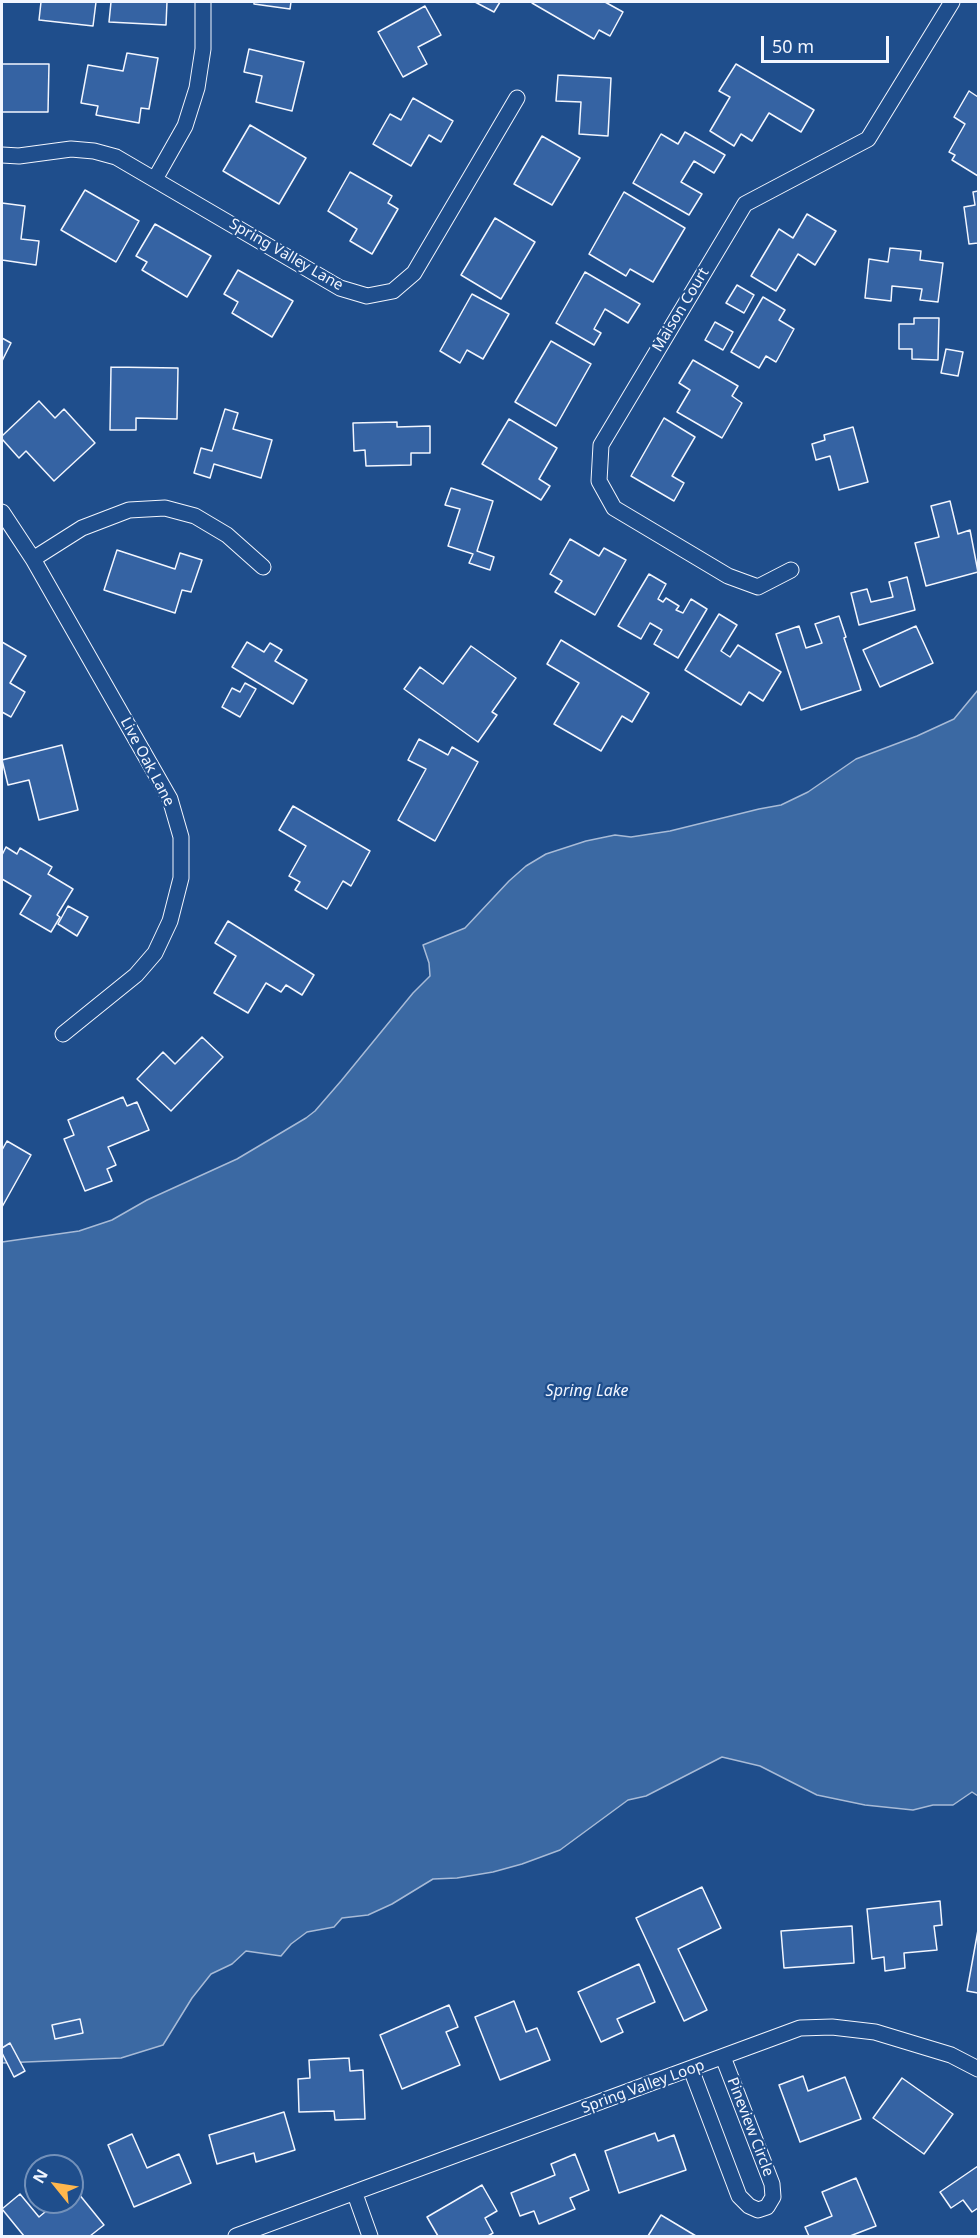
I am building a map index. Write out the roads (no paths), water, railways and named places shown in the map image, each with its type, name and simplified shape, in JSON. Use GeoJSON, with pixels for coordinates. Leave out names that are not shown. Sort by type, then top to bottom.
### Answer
{"type":"FeatureCollection","features":[{"type":"Feature","properties":{"kind":"street"},"geometry":{"type":"LineString","coordinates":[[155,179],[185,126],[197,88],[203,49],[203,2]]}},
{"type":"Feature","properties":{"kind":"street","name":"Maison Court"},"geometry":{"type":"LineString","coordinates":[[791,570],[758,587],[728,576],[614,508],[599,481],[601,445],[745,204],[868,139],[952,2]]}},
{"type":"Feature","properties":{"kind":"street","name":"Spring Valley Lane"},"geometry":{"type":"LineString","coordinates":[[2,155],[19,156],[71,149],[94,151],[116,157],[340,288],[367,296],[393,291],[414,273],[517,98]]}},
{"type":"Feature","properties":{"kind":"street"},"geometry":{"type":"LineString","coordinates":[[33,559],[82,528],[120,513],[129,510],[165,508],[195,516],[227,535],[263,567]]}},
{"type":"Feature","properties":{"kind":"street","name":"Live Oak Lane"},"geometry":{"type":"LineString","coordinates":[[2,512],[33,559],[170,800],[181,837],[181,878],[170,921],[155,953],[136,975],[63,1034]]}},
{"type":"Feature","properties":{"kind":"street","name":"Spring Valley Loop"},"geometry":{"type":"LineString","coordinates":[[236,2236],[800,2028],[832,2027],[875,2032],[951,2055],[978,2069]]}},
{"type":"Feature","properties":{"kind":"street","name":"Pineview Circle"},"geometry":{"type":"LineString","coordinates":[[691,2069],[739,2196],[749,2206],[758,2210],[767,2207],[772,2197],[772,2184],[723,2057]]}},
{"type":"Feature","properties":{"kind":"street"},"geometry":{"type":"LineString","coordinates":[[355,2194],[370,2236]]}},
{"type":"Feature","properties":{"kind":"water","name":"Spring Lake"},"geometry":{"type":"Polygon","coordinates":[[[978,690],[978,1796],[972,1792],[953,1805],[933,1805],[913,1810],[865,1805],[817,1795],[760,1766],[722,1757],[646,1796],[628,1800],[560,1850],[493,1872],[433,1879],[392,1904],[368,1915],[342,1918],[334,1927],[307,1932],[291,1944],[281,1956],[246,1951],[232,1964],[211,1974],[192,1998],[163,2045],[121,2058],[2,2063],[2,1242],[79,1231],[112,1220],[147,1200],[237,1159],[306,1118],[315,1111],[413,993],[430,976],[429,963],[423,945],[465,928],[509,881],[526,866],[546,854],[586,841],[615,835],[631,837],[670,831],[781,805],[808,792],[856,759],[954,719],[978,690]]]}}]}
